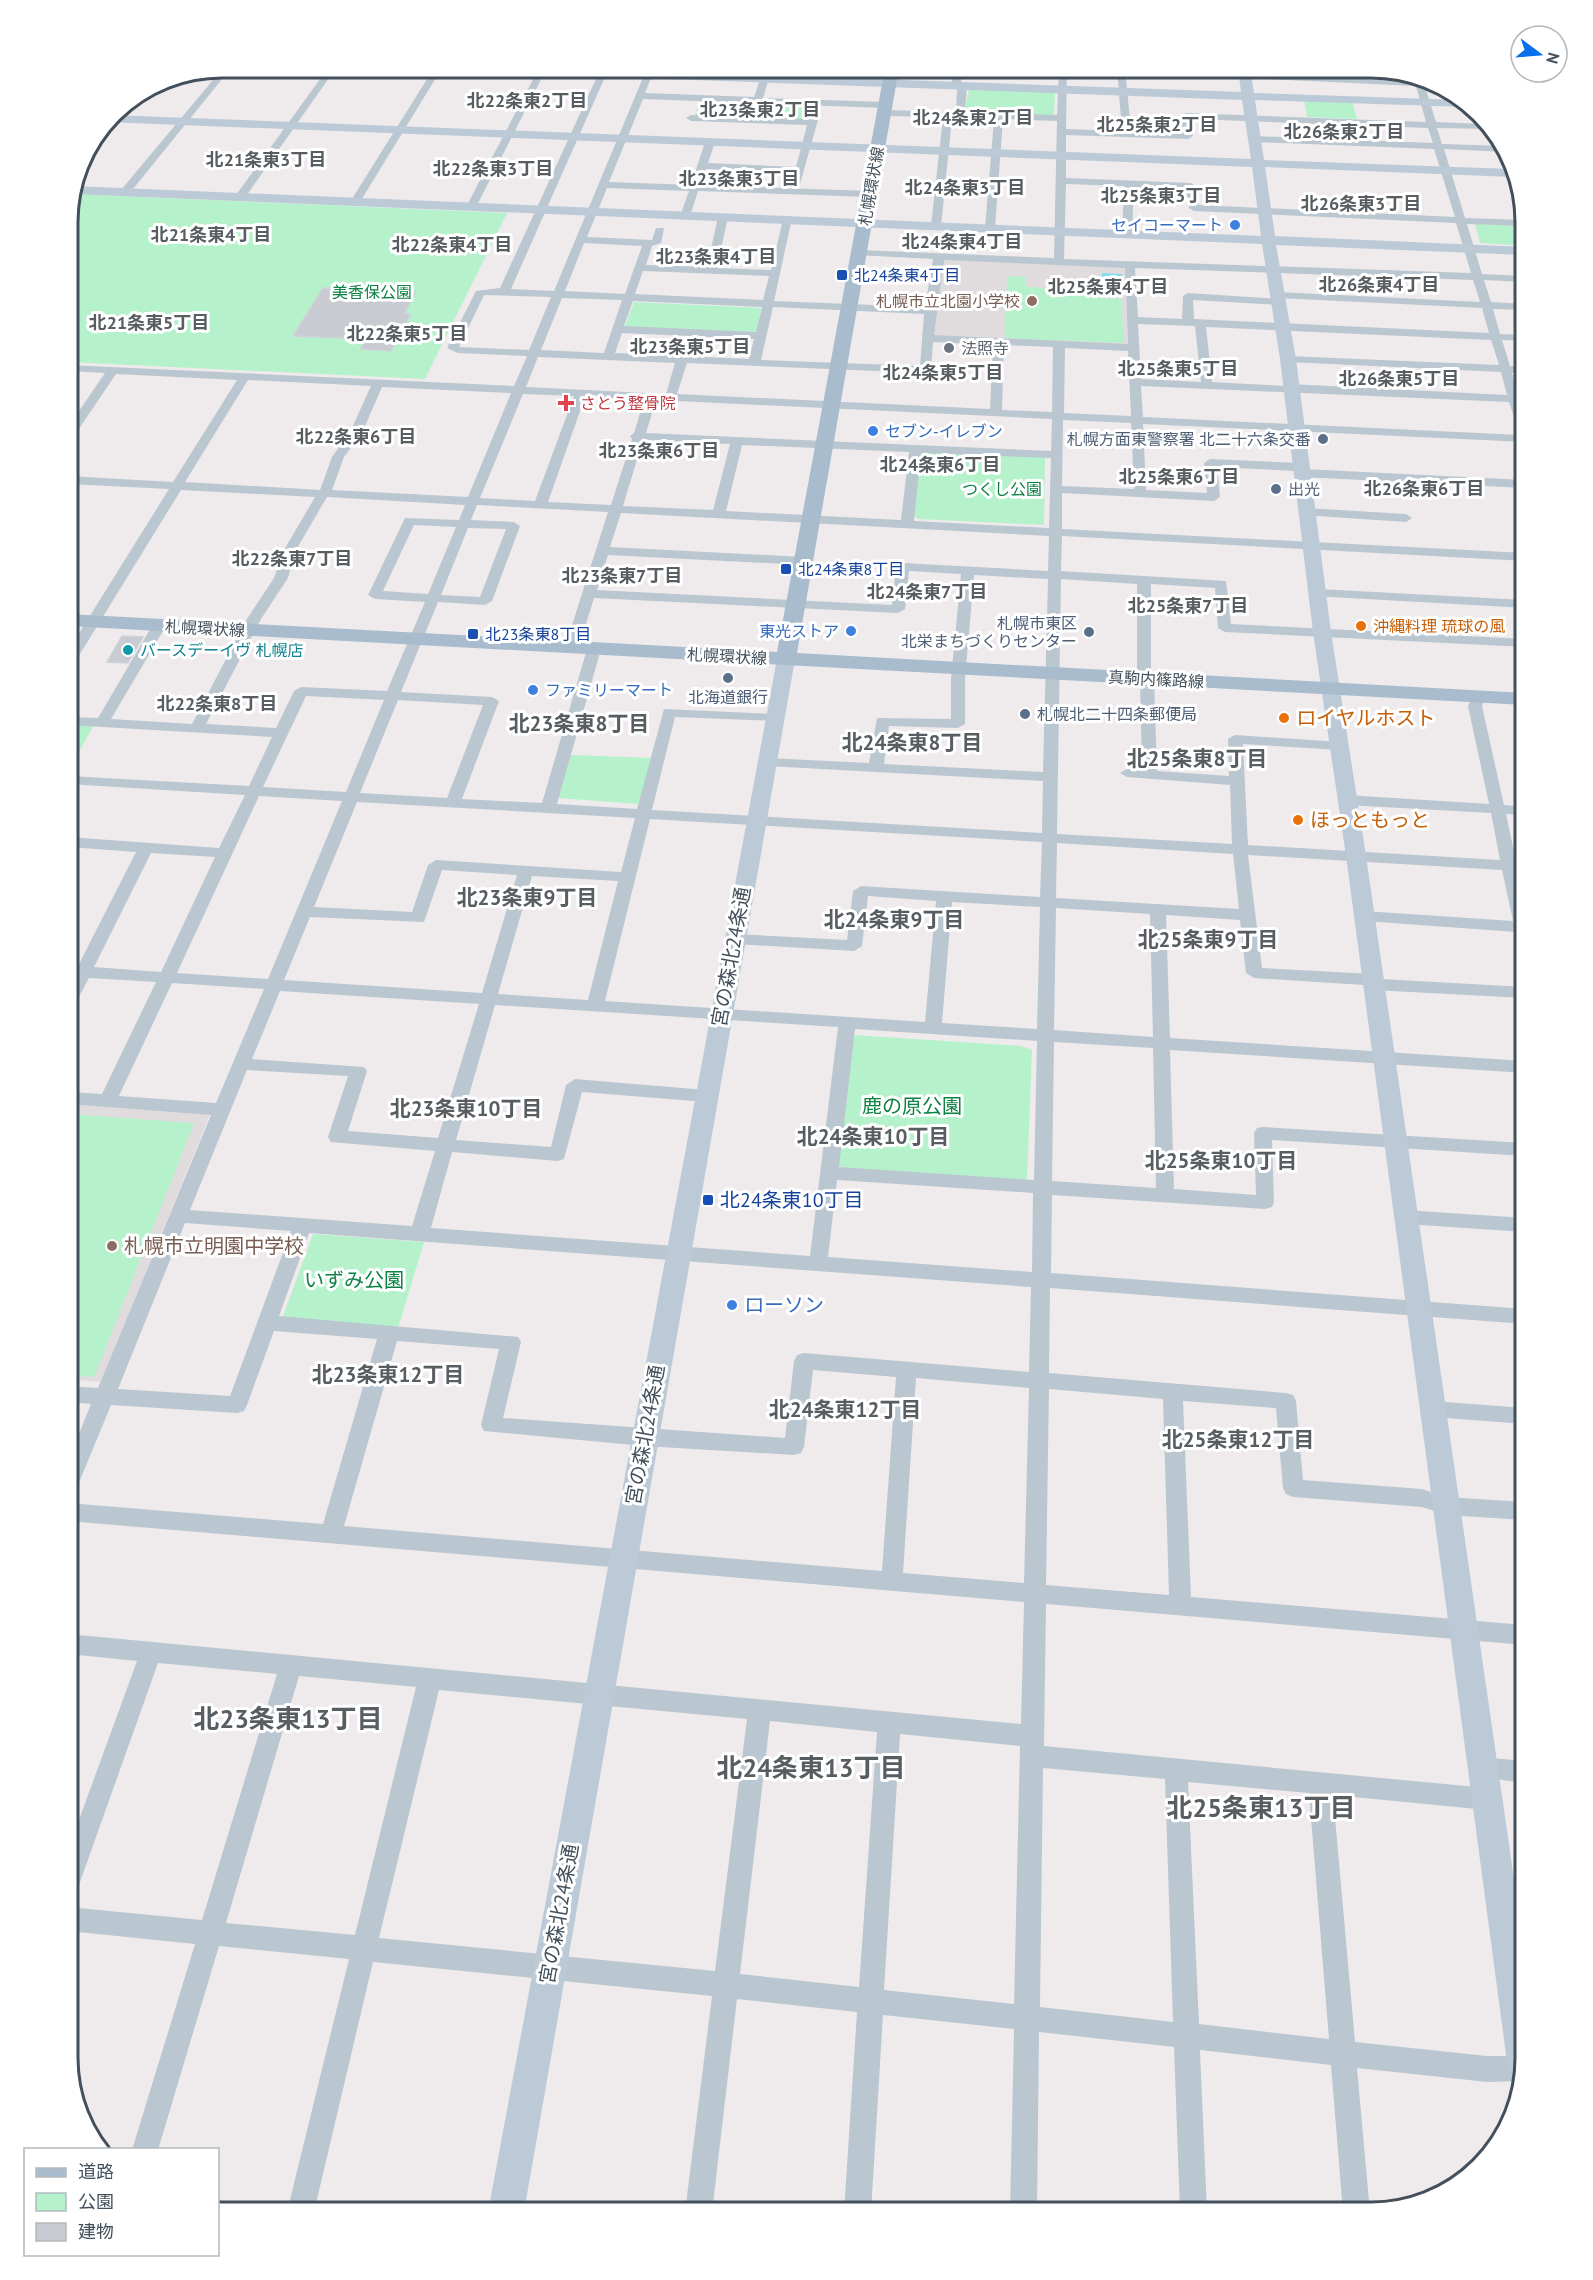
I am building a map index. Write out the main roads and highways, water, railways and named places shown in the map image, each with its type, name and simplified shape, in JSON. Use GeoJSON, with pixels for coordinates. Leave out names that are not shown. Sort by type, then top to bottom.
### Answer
{"type":"FeatureCollection","features":[{"type":"Feature","properties":{"kind":"main road","name":"札幌環状線"},"geometry":{"type":"LineString","coordinates":[[78,621],[786,659],[890,78]]}},
{"type":"Feature","properties":{"kind":"main road","name":"真駒内篠路線"},"geometry":{"type":"LineString","coordinates":[[786,659],[1515,698]]}},
{"type":"Feature","properties":{"kind":"water"},"geometry":{"type":"Polygon","coordinates":[[[1102,273],[1122,274],[1123,296],[1103,295],[1102,273]]]}},
{"type":"Feature","properties":{"kind":"place","name":"セイコーマート"},"geometry":{"type":"Point","coordinates":[1235,225]}},
{"type":"Feature","properties":{"kind":"place","name":"北24条東4丁目"},"geometry":{"type":"Point","coordinates":[842,275]}},
{"type":"Feature","properties":{"kind":"place","name":"札幌市立北園小学校"},"geometry":{"type":"Point","coordinates":[1032,301]}},
{"type":"Feature","properties":{"kind":"place","name":"法照寺"},"geometry":{"type":"Point","coordinates":[949,348]}},
{"type":"Feature","properties":{"kind":"place","name":"さとう整骨院"},"geometry":{"type":"Point","coordinates":[566,403]}},
{"type":"Feature","properties":{"kind":"place","name":"セブン-イレブン"},"geometry":{"type":"Point","coordinates":[873,431]}},
{"type":"Feature","properties":{"kind":"place","name":"札幌方面東警察署 北二十六条交番"},"geometry":{"type":"Point","coordinates":[1323,439]}},
{"type":"Feature","properties":{"kind":"place","name":"出光"},"geometry":{"type":"Point","coordinates":[1276,489]}},
{"type":"Feature","properties":{"kind":"place","name":"北24条東8丁目"},"geometry":{"type":"Point","coordinates":[786,569]}},
{"type":"Feature","properties":{"kind":"place","name":"沖縄料理 琉球の風"},"geometry":{"type":"Point","coordinates":[1361,626]}},
{"type":"Feature","properties":{"kind":"place","name":"東光ストア"},"geometry":{"type":"Point","coordinates":[851,631]}},
{"type":"Feature","properties":{"kind":"place","name":"札幌市東区 北栄まちづくりセンター"},"geometry":{"type":"Point","coordinates":[1089,632]}},
{"type":"Feature","properties":{"kind":"place","name":"北23条東8丁目"},"geometry":{"type":"Point","coordinates":[473,634]}},
{"type":"Feature","properties":{"kind":"place","name":"バースデーイヴ 札幌店"},"geometry":{"type":"Point","coordinates":[128,650]}},
{"type":"Feature","properties":{"kind":"place","name":"北海道銀行"},"geometry":{"type":"Point","coordinates":[728,678]}},
{"type":"Feature","properties":{"kind":"place","name":"ファミリーマート"},"geometry":{"type":"Point","coordinates":[533,690]}},
{"type":"Feature","properties":{"kind":"place","name":"札幌北二十四条郵便局"},"geometry":{"type":"Point","coordinates":[1025,714]}},
{"type":"Feature","properties":{"kind":"place","name":"ロイヤルホスト"},"geometry":{"type":"Point","coordinates":[1284,718]}},
{"type":"Feature","properties":{"kind":"place","name":"ほっともっと"},"geometry":{"type":"Point","coordinates":[1298,820]}},
{"type":"Feature","properties":{"kind":"place","name":"北24条東10丁目"},"geometry":{"type":"Point","coordinates":[708,1200]}},
{"type":"Feature","properties":{"kind":"place","name":"札幌市立明園中学校"},"geometry":{"type":"Point","coordinates":[112,1246]}},
{"type":"Feature","properties":{"kind":"place","name":"ローソン"},"geometry":{"type":"Point","coordinates":[732,1305]}},
{"type":"Feature","properties":{"kind":"district","name":"北22条東2丁目"},"geometry":{"type":"Point","coordinates":[527,101]}},
{"type":"Feature","properties":{"kind":"district","name":"北23条東2丁目"},"geometry":{"type":"Point","coordinates":[760,110]}},
{"type":"Feature","properties":{"kind":"district","name":"北24条東2丁目"},"geometry":{"type":"Point","coordinates":[973,118]}},
{"type":"Feature","properties":{"kind":"district","name":"北25条東2丁目"},"geometry":{"type":"Point","coordinates":[1157,125]}},
{"type":"Feature","properties":{"kind":"district","name":"北26条東2丁目"},"geometry":{"type":"Point","coordinates":[1344,132]}},
{"type":"Feature","properties":{"kind":"district","name":"北21条東3丁目"},"geometry":{"type":"Point","coordinates":[266,160]}},
{"type":"Feature","properties":{"kind":"district","name":"北22条東3丁目"},"geometry":{"type":"Point","coordinates":[493,169]}},
{"type":"Feature","properties":{"kind":"district","name":"北23条東3丁目"},"geometry":{"type":"Point","coordinates":[739,179]}},
{"type":"Feature","properties":{"kind":"district","name":"北24条東3丁目"},"geometry":{"type":"Point","coordinates":[965,188]}},
{"type":"Feature","properties":{"kind":"district","name":"北25条東3丁目"},"geometry":{"type":"Point","coordinates":[1161,196]}},
{"type":"Feature","properties":{"kind":"district","name":"北26条東3丁目"},"geometry":{"type":"Point","coordinates":[1361,204]}},
{"type":"Feature","properties":{"kind":"district","name":"北21条東4丁目"},"geometry":{"type":"Point","coordinates":[211,235]}},
{"type":"Feature","properties":{"kind":"district","name":"北24条東4丁目"},"geometry":{"type":"Point","coordinates":[962,242]}},
{"type":"Feature","properties":{"kind":"district","name":"北22条東4丁目"},"geometry":{"type":"Point","coordinates":[452,245]}},
{"type":"Feature","properties":{"kind":"district","name":"北23条東4丁目"},"geometry":{"type":"Point","coordinates":[716,257]}},
{"type":"Feature","properties":{"kind":"district","name":"北26条東4丁目"},"geometry":{"type":"Point","coordinates":[1379,285]}},
{"type":"Feature","properties":{"kind":"district","name":"北25条東4丁目"},"geometry":{"type":"Point","coordinates":[1108,287]}},
{"type":"Feature","properties":{"kind":"district","name":"北21条東5丁目"},"geometry":{"type":"Point","coordinates":[149,323]}},
{"type":"Feature","properties":{"kind":"district","name":"北22条東5丁目"},"geometry":{"type":"Point","coordinates":[407,334]}},
{"type":"Feature","properties":{"kind":"district","name":"北23条東5丁目"},"geometry":{"type":"Point","coordinates":[690,347]}},
{"type":"Feature","properties":{"kind":"district","name":"北25条東5丁目"},"geometry":{"type":"Point","coordinates":[1178,369]}},
{"type":"Feature","properties":{"kind":"district","name":"北24条東5丁目"},"geometry":{"type":"Point","coordinates":[943,373]}},
{"type":"Feature","properties":{"kind":"district","name":"北26条東5丁目"},"geometry":{"type":"Point","coordinates":[1399,379]}},
{"type":"Feature","properties":{"kind":"district","name":"北22条東6丁目"},"geometry":{"type":"Point","coordinates":[356,437]}},
{"type":"Feature","properties":{"kind":"district","name":"北23条東6丁目"},"geometry":{"type":"Point","coordinates":[659,451]}},
{"type":"Feature","properties":{"kind":"district","name":"北24条東6丁目"},"geometry":{"type":"Point","coordinates":[940,465]}},
{"type":"Feature","properties":{"kind":"district","name":"北25条東6丁目"},"geometry":{"type":"Point","coordinates":[1179,477]}},
{"type":"Feature","properties":{"kind":"district","name":"北26条東6丁目"},"geometry":{"type":"Point","coordinates":[1424,489]}},
{"type":"Feature","properties":{"kind":"district","name":"北22条東7丁目"},"geometry":{"type":"Point","coordinates":[292,559]}},
{"type":"Feature","properties":{"kind":"district","name":"北23条東7丁目"},"geometry":{"type":"Point","coordinates":[622,576]}},
{"type":"Feature","properties":{"kind":"district","name":"北24条東7丁目"},"geometry":{"type":"Point","coordinates":[927,592]}},
{"type":"Feature","properties":{"kind":"district","name":"北25条東7丁目"},"geometry":{"type":"Point","coordinates":[1188,606]}},
{"type":"Feature","properties":{"kind":"district","name":"北22条東8丁目"},"geometry":{"type":"Point","coordinates":[217,704]}},
{"type":"Feature","properties":{"kind":"district","name":"北23条東8丁目"},"geometry":{"type":"Point","coordinates":[579,724]}},
{"type":"Feature","properties":{"kind":"district","name":"北24条東8丁目"},"geometry":{"type":"Point","coordinates":[912,743]}},
{"type":"Feature","properties":{"kind":"district","name":"北25条東8丁目"},"geometry":{"type":"Point","coordinates":[1197,759]}},
{"type":"Feature","properties":{"kind":"district","name":"北23条東9丁目"},"geometry":{"type":"Point","coordinates":[527,898]}},
{"type":"Feature","properties":{"kind":"district","name":"北24条東9丁目"},"geometry":{"type":"Point","coordinates":[894,920]}},
{"type":"Feature","properties":{"kind":"district","name":"北25条東9丁目"},"geometry":{"type":"Point","coordinates":[1208,940]}},
{"type":"Feature","properties":{"kind":"district","name":"北23条東10丁目"},"geometry":{"type":"Point","coordinates":[466,1109]}},
{"type":"Feature","properties":{"kind":"district","name":"北24条東10丁目"},"geometry":{"type":"Point","coordinates":[873,1137]}},
{"type":"Feature","properties":{"kind":"district","name":"北25条東10丁目"},"geometry":{"type":"Point","coordinates":[1221,1161]}},
{"type":"Feature","properties":{"kind":"district","name":"北23条東12丁目"},"geometry":{"type":"Point","coordinates":[388,1375]}},
{"type":"Feature","properties":{"kind":"district","name":"北24条東12丁目"},"geometry":{"type":"Point","coordinates":[845,1410]}},
{"type":"Feature","properties":{"kind":"district","name":"北25条東12丁目"},"geometry":{"type":"Point","coordinates":[1238,1440]}},
{"type":"Feature","properties":{"kind":"district","name":"北23条東13丁目"},"geometry":{"type":"Point","coordinates":[288,1719]}},
{"type":"Feature","properties":{"kind":"district","name":"北24条東13丁目"},"geometry":{"type":"Point","coordinates":[811,1768]}},
{"type":"Feature","properties":{"kind":"district","name":"北25条東13丁目"},"geometry":{"type":"Point","coordinates":[1261,1808]}},
{"type":"Feature","properties":{"kind":"park label","name":"美香保公園"},"geometry":{"type":"Point","coordinates":[372,292]}},
{"type":"Feature","properties":{"kind":"park label","name":"つくし公園"},"geometry":{"type":"Point","coordinates":[1002,489]}},
{"type":"Feature","properties":{"kind":"park label","name":"鹿の原公園"},"geometry":{"type":"Point","coordinates":[912,1106]}},
{"type":"Feature","properties":{"kind":"park label","name":"いずみ公園"},"geometry":{"type":"Point","coordinates":[354,1280]}}]}
